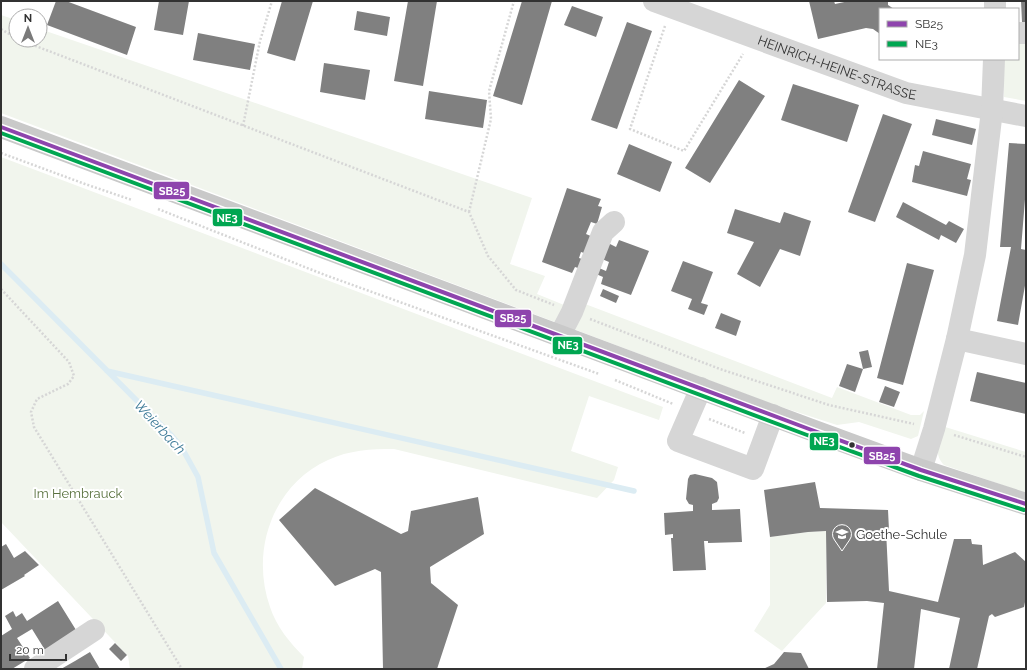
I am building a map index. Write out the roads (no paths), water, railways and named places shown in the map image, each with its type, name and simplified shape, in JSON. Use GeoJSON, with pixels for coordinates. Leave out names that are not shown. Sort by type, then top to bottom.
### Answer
{"type":"FeatureCollection","features":[{"type":"Feature","properties":{"kind":"main road"},"geometry":{"type":"LineString","coordinates":[[1,127],[921,470],[1026,504]]}},
{"type":"Feature","properties":{"kind":"street","name":"HEINRICH-HEINE-STRASSE"},"geometry":{"type":"LineString","coordinates":[[662,4],[906,93],[1026,116]]}},
{"type":"Feature","properties":{"kind":"street"},"geometry":{"type":"LineString","coordinates":[[921,470],[934,429],[957,339],[976,255],[992,110],[994,60]]}},
{"type":"Feature","properties":{"kind":"street"},"geometry":{"type":"LineString","coordinates":[[560,335],[572,312],[603,232],[614,222]]}},
{"type":"Feature","properties":{"kind":"street"},"geometry":{"type":"LineString","coordinates":[[957,339],[1026,354]]}},
{"type":"Feature","properties":{"kind":"street"},"geometry":{"type":"LineString","coordinates":[[701,388],[678,441],[753,469],[773,415]]}},
{"type":"Feature","properties":{"kind":"street"},"geometry":{"type":"LineString","coordinates":[[35,669],[94,630]]}},
{"type":"Feature","properties":{"kind":"waterway","name":"Weierbach"},"geometry":{"type":"LineString","coordinates":[[1,264],[172,436],[182,448],[198,477],[214,553],[281,669]]}},
{"type":"Feature","properties":{"kind":"waterway"},"geometry":{"type":"LineString","coordinates":[[107,371],[634,491]]}},
{"type":"Feature","properties":{"kind":"place","name":"Goethe-Schule"},"geometry":{"type":"Point","coordinates":[842,551]}},
{"type":"Feature","properties":{"kind":"park label","name":"Im Hembrauck"},"geometry":{"type":"Point","coordinates":[78,493]}}]}
